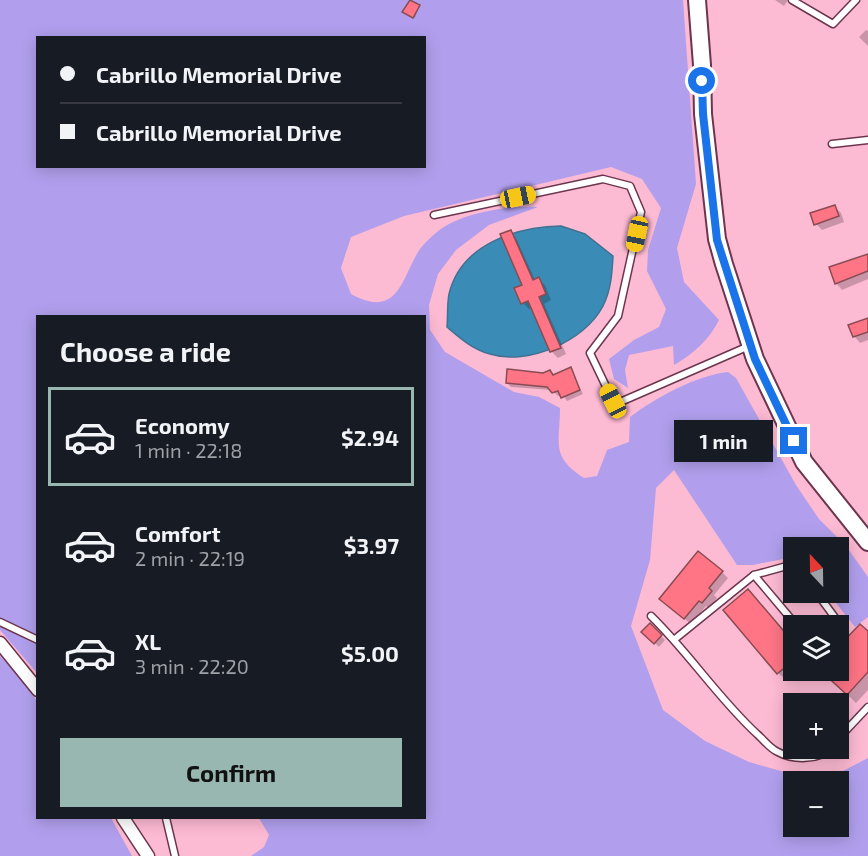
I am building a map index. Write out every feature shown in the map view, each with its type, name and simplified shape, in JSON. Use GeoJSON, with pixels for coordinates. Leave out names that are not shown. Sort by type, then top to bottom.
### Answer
{"type":"FeatureCollection","features":[{"type":"Feature","properties":{"kind":"main road"},"geometry":{"type":"LineString","coordinates":[[697,0],[703,114],[717,240],[750,345],[804,462],[868,542]]}},
{"type":"Feature","properties":{"kind":"street"},"geometry":{"type":"LineString","coordinates":[[0,643],[36,688]]}},
{"type":"Feature","properties":{"kind":"street"},"geometry":{"type":"LineString","coordinates":[[124,819],[148,856]]}},
{"type":"Feature","properties":{"kind":"lane"},"geometry":{"type":"LineString","coordinates":[[792,0],[833,24],[856,0]]}},
{"type":"Feature","properties":{"kind":"lane"},"geometry":{"type":"LineString","coordinates":[[832,144],[868,140]]}},
{"type":"Feature","properties":{"kind":"lane"},"geometry":{"type":"LineString","coordinates":[[434,215],[603,179],[630,186],[641,212],[621,307],[618,316],[590,353],[613,401],[618,403],[750,345]]}},
{"type":"Feature","properties":{"kind":"lane"},"geometry":{"type":"LineString","coordinates":[[675,639],[753,575],[783,567]]}},
{"type":"Feature","properties":{"kind":"lane"},"geometry":{"type":"LineString","coordinates":[[753,575],[788,615]]}},
{"type":"Feature","properties":{"kind":"lane"},"geometry":{"type":"LineString","coordinates":[[825,603],[834,615]]}},
{"type":"Feature","properties":{"kind":"lane"},"geometry":{"type":"LineString","coordinates":[[651,616],[675,639],[745,722],[778,752],[783,753]]}},
{"type":"Feature","properties":{"kind":"lane"},"geometry":{"type":"LineString","coordinates":[[0,622],[36,639]]}},
{"type":"Feature","properties":{"kind":"lane"},"geometry":{"type":"LineString","coordinates":[[849,727],[868,707]]}},
{"type":"Feature","properties":{"kind":"lane"},"geometry":{"type":"LineString","coordinates":[[166,819],[175,856]]}},
{"type":"Feature","properties":{"kind":"shaded area"},"geometry":{"type":"Polygon","coordinates":[[[0,0],[683,0],[696,184],[677,248],[684,282],[719,320],[705,340],[688,356],[674,365],[673,346],[629,355],[625,370],[628,388],[614,379],[609,359],[634,340],[659,327],[666,309],[647,271],[648,250],[661,208],[642,179],[611,167],[404,216],[351,237],[341,268],[351,294],[366,301],[378,302],[388,299],[401,285],[418,252],[447,225],[471,215],[500,209],[538,207],[489,225],[456,250],[438,274],[429,305],[430,330],[445,352],[514,392],[539,397],[560,408],[559,448],[561,455],[573,470],[584,478],[597,476],[607,450],[629,442],[630,417],[640,410],[677,388],[703,378],[728,372],[736,378],[796,485],[819,519],[837,537],[783,537],[783,559],[753,565],[737,565],[674,470],[656,488],[650,560],[631,626],[663,710],[705,741],[749,762],[783,772],[783,837],[849,837],[849,771],[843,771],[868,758],[868,856],[251,856],[264,847],[269,835],[260,819],[426,819],[426,315],[36,315],[36,672],[0,630],[0,0]]]}},
{"type":"Feature","properties":{"kind":"shaded area"},"geometry":{"type":"Polygon","coordinates":[[[849,550],[868,577],[868,617],[855,627],[849,619],[849,615],[845,615],[836,603],[849,603],[849,550]]]}},
{"type":"Feature","properties":{"kind":"shaded area"},"geometry":{"type":"Polygon","coordinates":[[[0,656],[21,677],[36,700],[36,819],[112,819],[132,856],[0,856],[0,656]]]}},
{"type":"Feature","properties":{"kind":"water"},"geometry":{"type":"Polygon","coordinates":[[[561,226],[585,234],[613,256],[611,282],[606,300],[595,319],[583,330],[554,348],[538,353],[505,357],[478,349],[447,327],[449,294],[455,277],[465,262],[478,251],[509,235],[526,230],[561,226]]]}},
{"type":"Feature","properties":{"kind":"building"},"geometry":{"type":"Polygon","coordinates":[[[410,0],[420,5],[413,18],[402,12],[410,0]]]}},
{"type":"Feature","properties":{"kind":"building"},"geometry":{"type":"Polygon","coordinates":[[[835,205],[839,216],[814,225],[810,213],[835,205]]]}},
{"type":"Feature","properties":{"kind":"building"},"geometry":{"type":"Polygon","coordinates":[[[511,230],[533,280],[539,277],[546,294],[539,297],[561,348],[550,352],[528,301],[521,304],[514,288],[522,285],[500,234],[511,230]]]}},
{"type":"Feature","properties":{"kind":"building"},"geometry":{"type":"Polygon","coordinates":[[[868,254],[868,271],[835,284],[829,267],[868,254]]]}},
{"type":"Feature","properties":{"kind":"building"},"geometry":{"type":"Polygon","coordinates":[[[868,318],[868,332],[853,337],[848,325],[868,318]]]}},
{"type":"Feature","properties":{"kind":"building"},"geometry":{"type":"Polygon","coordinates":[[[571,367],[580,390],[561,398],[558,391],[552,393],[547,387],[506,383],[507,369],[543,373],[550,370],[553,375],[571,367]]]}},
{"type":"Feature","properties":{"kind":"building"},"geometry":{"type":"Polygon","coordinates":[[[698,551],[723,571],[709,588],[712,591],[702,603],[699,601],[684,619],[659,599],[698,551]]]}},
{"type":"Feature","properties":{"kind":"building"},"geometry":{"type":"Polygon","coordinates":[[[748,589],[783,630],[783,669],[777,674],[723,610],[748,589]]]}},
{"type":"Feature","properties":{"kind":"building"},"geometry":{"type":"Polygon","coordinates":[[[650,623],[662,635],[654,644],[641,632],[650,623]]]}},
{"type":"Feature","properties":{"kind":"building"},"geometry":{"type":"Polygon","coordinates":[[[860,624],[868,631],[868,672],[849,693],[845,693],[832,681],[849,681],[849,636],[860,624]]]}},
{"type":"Feature","properties":{"kind":"route"},"geometry":{"type":"LineString","coordinates":[[702,81],[703,114],[717,240],[755,359],[794,441]]}}]}
